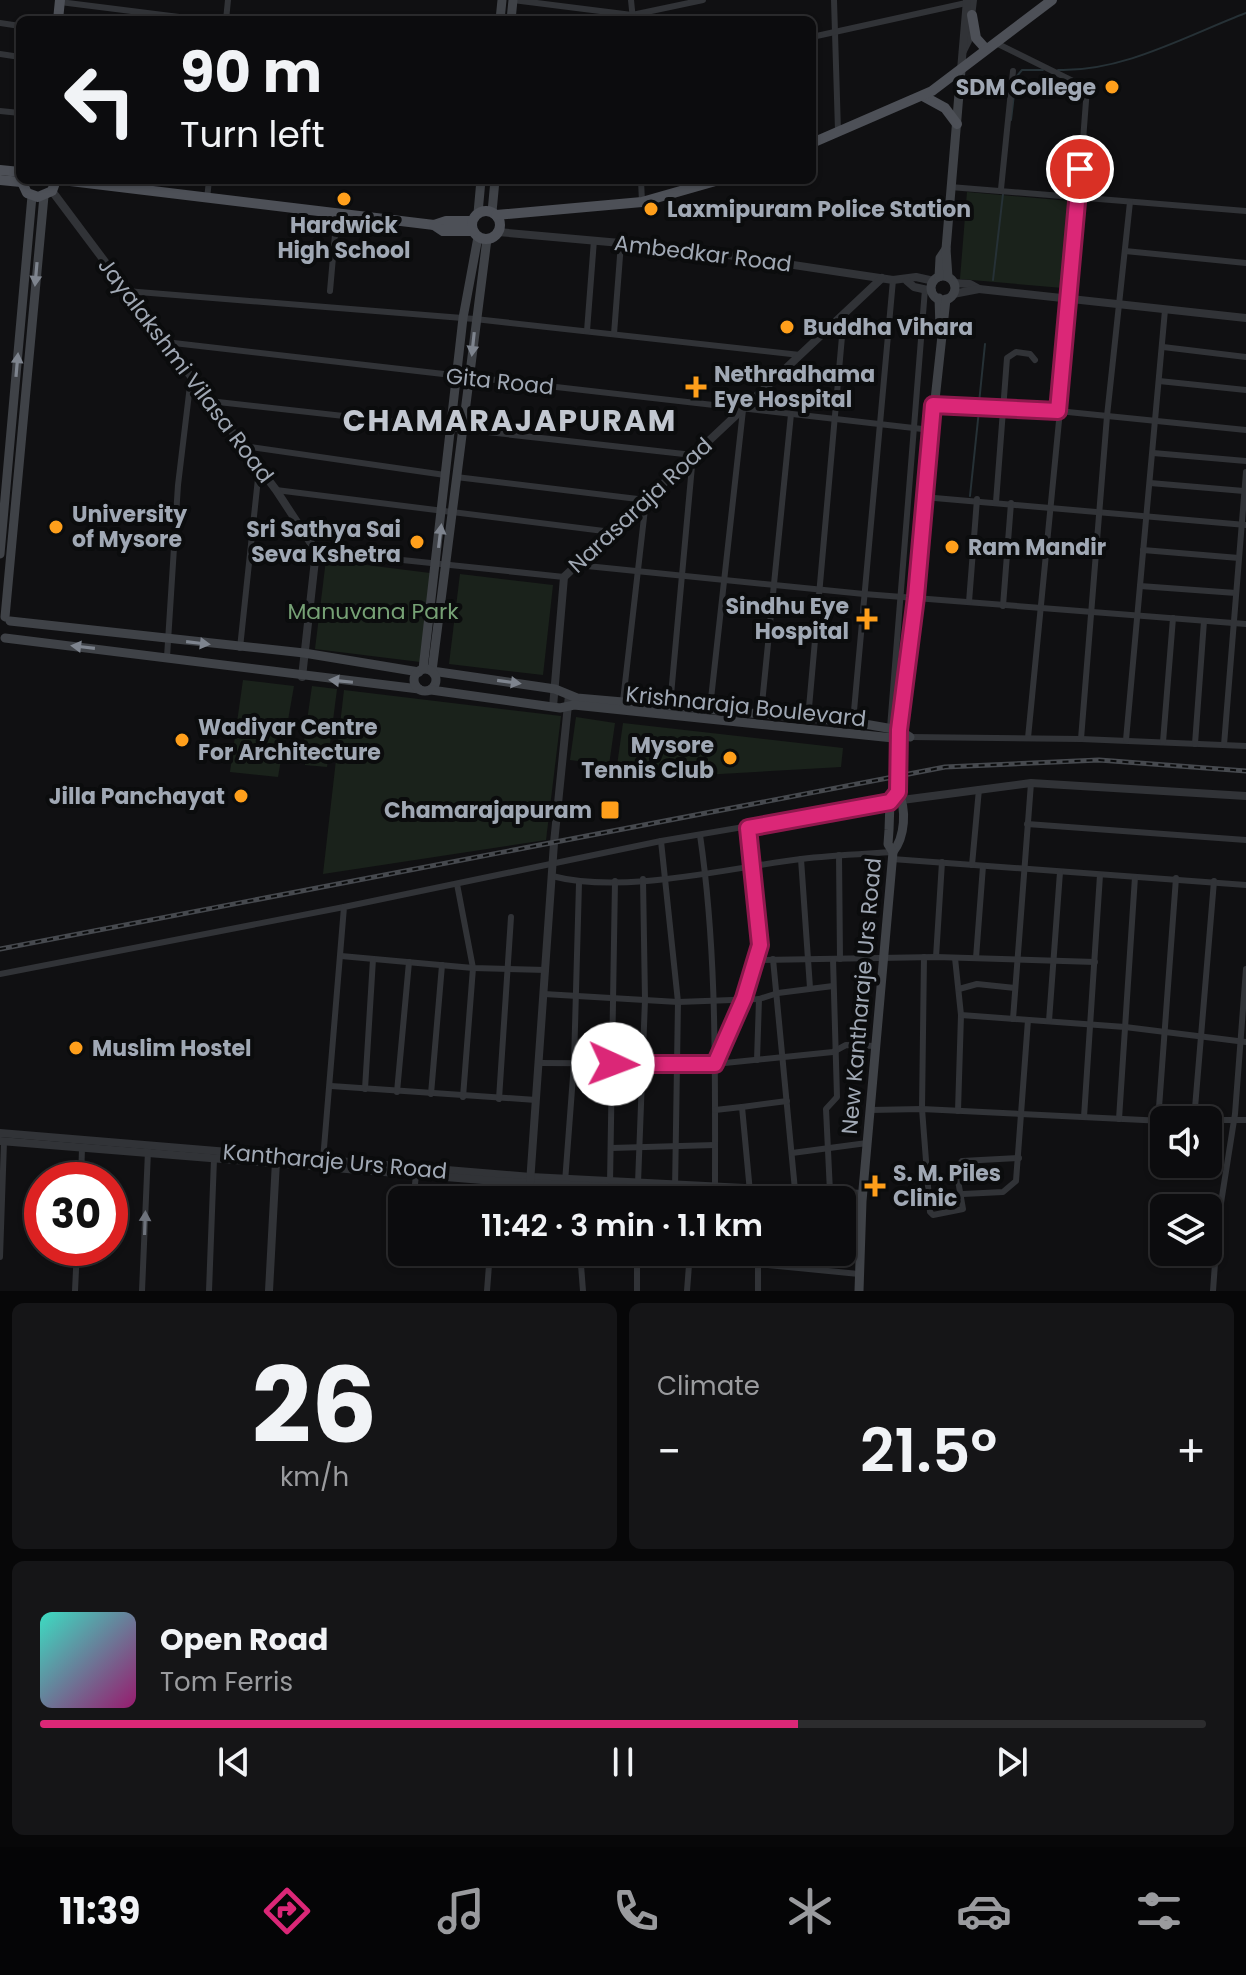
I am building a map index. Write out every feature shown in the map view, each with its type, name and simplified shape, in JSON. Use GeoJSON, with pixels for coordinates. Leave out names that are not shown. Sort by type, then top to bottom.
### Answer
{"type":"FeatureCollection","features":[{"type":"Feature","properties":{"kind":"main road"},"geometry":{"type":"LineString","coordinates":[[816,141],[923,96],[1052,0]]}},
{"type":"Feature","properties":{"kind":"main road"},"geometry":{"type":"LineString","coordinates":[[972,15],[976,38],[990,45]]}},
{"type":"Feature","properties":{"kind":"main road"},"geometry":{"type":"LineString","coordinates":[[893,855],[902,841],[896,733],[916,597],[961,70]]}},
{"type":"Feature","properties":{"kind":"main road"},"geometry":{"type":"LineString","coordinates":[[923,96],[945,108],[957,124]]}},
{"type":"Feature","properties":{"kind":"main road"},"geometry":{"type":"LineString","coordinates":[[29,184],[42,194]]}},
{"type":"Feature","properties":{"kind":"main road"},"geometry":{"type":"LineString","coordinates":[[0,554],[42,194],[54,184]]}},
{"type":"Feature","properties":{"kind":"main road"},"geometry":{"type":"LineString","coordinates":[[90,184],[337,212],[434,225],[443,231],[478,228],[498,232],[500,223],[494,214],[495,184]]}},
{"type":"Feature","properties":{"kind":"main road"},"geometry":{"type":"LineString","coordinates":[[425,671],[436,563],[458,477],[464,428],[475,319],[481,184]]}},
{"type":"Feature","properties":{"kind":"main road"},"geometry":{"type":"LineString","coordinates":[[419,689],[414,679],[425,671],[448,565],[447,475],[463,318],[478,228],[494,214],[642,202],[705,184]]}},
{"type":"Feature","properties":{"kind":"main road"},"geometry":{"type":"LineString","coordinates":[[2,638],[10,632],[5,618],[42,194]]}},
{"type":"Feature","properties":{"kind":"main road","name":"Krishnaraja Boulevard"},"geometry":{"type":"LineString","coordinates":[[5,618],[240,648],[304,653],[555,689],[569,695],[853,722],[910,737]]}},
{"type":"Feature","properties":{"kind":"main road"},"geometry":{"type":"LineString","coordinates":[[2,638],[419,689]]}},
{"type":"Feature","properties":{"kind":"main road"},"geometry":{"type":"LineString","coordinates":[[425,671],[437,681],[431,690]]}},
{"type":"Feature","properties":{"kind":"main road","name":"Krishnaraja Boulevard"},"geometry":{"type":"LineString","coordinates":[[419,689],[553,707],[896,733]]}},
{"type":"Feature","properties":{"kind":"main road"},"geometry":{"type":"LineString","coordinates":[[890,802],[900,796]]}},
{"type":"Feature","properties":{"kind":"main road","name":"New Kantharaje Urs Road"},"geometry":{"type":"LineString","coordinates":[[859,1291],[862,1198],[893,855],[888,844],[890,802]]}},
{"type":"Feature","properties":{"kind":"street"},"geometry":{"type":"LineString","coordinates":[[512,0],[621,16]]}},
{"type":"Feature","properties":{"kind":"street"},"geometry":{"type":"LineString","coordinates":[[640,16],[703,0]]}},
{"type":"Feature","properties":{"kind":"street"},"geometry":{"type":"LineString","coordinates":[[834,0],[838,131]]}},
{"type":"Feature","properties":{"kind":"street"},"geometry":{"type":"LineString","coordinates":[[58,1],[172,16]]}},
{"type":"Feature","properties":{"kind":"street"},"geometry":{"type":"LineString","coordinates":[[816,36],[969,1]]}},
{"type":"Feature","properties":{"kind":"street"},"geometry":{"type":"LineString","coordinates":[[962,52],[968,41],[972,15],[969,1]]}},
{"type":"Feature","properties":{"kind":"street"},"geometry":{"type":"LineString","coordinates":[[961,70],[969,1]]}},
{"type":"Feature","properties":{"kind":"street"},"geometry":{"type":"LineString","coordinates":[[586,16],[587,10]]}},
{"type":"Feature","properties":{"kind":"street"},"geometry":{"type":"LineString","coordinates":[[990,45],[1087,88],[1071,298],[1048,507],[1028,738]]}},
{"type":"Feature","properties":{"kind":"street"},"geometry":{"type":"LineString","coordinates":[[998,189],[1013,71]]}},
{"type":"Feature","properties":{"kind":"street"},"geometry":{"type":"LineString","coordinates":[[207,199],[209,184]]}},
{"type":"Feature","properties":{"kind":"street"},"geometry":{"type":"LineString","coordinates":[[641,184],[642,202]]}},
{"type":"Feature","properties":{"kind":"street"},"geometry":{"type":"LineString","coordinates":[[950,187],[1246,211]]}},
{"type":"Feature","properties":{"kind":"street","name":"Jayalakshmi Vilasa Road"},"geometry":{"type":"LineString","coordinates":[[42,194],[126,291],[276,490],[316,551]]}},
{"type":"Feature","properties":{"kind":"street"},"geometry":{"type":"LineString","coordinates":[[1081,739],[1117,304],[1130,202]]}},
{"type":"Feature","properties":{"kind":"street"},"geometry":{"type":"LineString","coordinates":[[330,291],[337,212]]}},
{"type":"Feature","properties":{"kind":"street","name":"Ambedkar Road"},"geometry":{"type":"LineString","coordinates":[[498,232],[688,249],[893,280],[907,281],[916,277],[941,288],[970,284],[979,289],[1246,318]]}},
{"type":"Feature","properties":{"kind":"street"},"geometry":{"type":"LineString","coordinates":[[587,331],[594,240]]}},
{"type":"Feature","properties":{"kind":"street"},"geometry":{"type":"LineString","coordinates":[[614,334],[621,243]]}},
{"type":"Feature","properties":{"kind":"street"},"geometry":{"type":"LineString","coordinates":[[1125,251],[1246,263]]}},
{"type":"Feature","properties":{"kind":"street","name":"Narasaraja Road"},"geometry":{"type":"LineString","coordinates":[[553,707],[564,577],[882,278]]}},
{"type":"Feature","properties":{"kind":"street"},"geometry":{"type":"LineString","coordinates":[[853,722],[893,280]]}},
{"type":"Feature","properties":{"kind":"street"},"geometry":{"type":"LineString","coordinates":[[896,733],[914,429],[941,288]]}},
{"type":"Feature","properties":{"kind":"street"},"geometry":{"type":"LineString","coordinates":[[126,291],[475,319],[800,355]]}},
{"type":"Feature","properties":{"kind":"street"},"geometry":{"type":"LineString","coordinates":[[1126,740],[1165,310]]}},
{"type":"Feature","properties":{"kind":"street"},"geometry":{"type":"LineString","coordinates":[[808,719],[844,314]]}},
{"type":"Feature","properties":{"kind":"street","name":"Gita Road"},"geometry":{"type":"LineString","coordinates":[[165,342],[931,430]]}},
{"type":"Feature","properties":{"kind":"street"},"geometry":{"type":"LineString","coordinates":[[1163,347],[1246,357]]}},
{"type":"Feature","properties":{"kind":"street"},"geometry":{"type":"LineString","coordinates":[[996,502],[1006,409],[1007,358],[1016,352],[1030,354],[1035,360]]}},
{"type":"Feature","properties":{"kind":"street"},"geometry":{"type":"LineString","coordinates":[[167,657],[178,485],[191,377]]}},
{"type":"Feature","properties":{"kind":"street"},"geometry":{"type":"LineString","coordinates":[[1159,381],[1246,390]]}},
{"type":"Feature","properties":{"kind":"street"},"geometry":{"type":"LineString","coordinates":[[209,401],[693,455],[670,706]]}},
{"type":"Feature","properties":{"kind":"street"},"geometry":{"type":"LineString","coordinates":[[933,405],[1058,411],[1246,430]]}},
{"type":"Feature","properties":{"kind":"street"},"geometry":{"type":"LineString","coordinates":[[710,708],[744,408]]}},
{"type":"Feature","properties":{"kind":"street"},"geometry":{"type":"LineString","coordinates":[[761,714],[791,414]]}},
{"type":"Feature","properties":{"kind":"street"},"geometry":{"type":"LineString","coordinates":[[243,446],[646,500],[623,701]]}},
{"type":"Feature","properties":{"kind":"street"},"geometry":{"type":"LineString","coordinates":[[1153,453],[1246,461]]}},
{"type":"Feature","properties":{"kind":"street"},"geometry":{"type":"LineString","coordinates":[[240,648],[259,468]]}},
{"type":"Feature","properties":{"kind":"street"},"geometry":{"type":"LineString","coordinates":[[1224,745],[1246,472]]}},
{"type":"Feature","properties":{"kind":"street"},"geometry":{"type":"LineString","coordinates":[[1150,483],[1244,491]]}},
{"type":"Feature","properties":{"kind":"street"},"geometry":{"type":"LineString","coordinates":[[276,490],[612,532]]}},
{"type":"Feature","properties":{"kind":"street"},"geometry":{"type":"LineString","coordinates":[[923,497],[977,499],[1244,525]]}},
{"type":"Feature","properties":{"kind":"street"},"geometry":{"type":"LineString","coordinates":[[969,602],[977,499]]}},
{"type":"Feature","properties":{"kind":"street"},"geometry":{"type":"LineString","coordinates":[[1003,606],[1011,503]]}},
{"type":"Feature","properties":{"kind":"street"},"geometry":{"type":"LineString","coordinates":[[1143,550],[1239,558]]}},
{"type":"Feature","properties":{"kind":"street"},"geometry":{"type":"LineString","coordinates":[[302,677],[316,551],[564,577]]}},
{"type":"Feature","properties":{"kind":"street"},"geometry":{"type":"LineString","coordinates":[[577,565],[864,594],[1246,624]]}},
{"type":"Feature","properties":{"kind":"street"},"geometry":{"type":"LineString","coordinates":[[1140,586],[1236,593]]}},
{"type":"Feature","properties":{"kind":"street"},"geometry":{"type":"LineString","coordinates":[[1163,742],[1173,618]]}},
{"type":"Feature","properties":{"kind":"street"},"geometry":{"type":"LineString","coordinates":[[1195,744],[1204,621]]}},
{"type":"Feature","properties":{"kind":"street"},"geometry":{"type":"LineString","coordinates":[[531,1180],[553,862],[569,695]]}},
{"type":"Feature","properties":{"kind":"street"},"geometry":{"type":"LineString","coordinates":[[910,737],[1126,740],[1246,746]]}},
{"type":"Feature","properties":{"kind":"street"},"geometry":{"type":"LineString","coordinates":[[900,796],[1031,783],[1246,796]]}},
{"type":"Feature","properties":{"kind":"street"},"geometry":{"type":"LineString","coordinates":[[1013,1019],[1031,783]]}},
{"type":"Feature","properties":{"kind":"street"},"geometry":{"type":"LineString","coordinates":[[972,865],[979,789]]}},
{"type":"Feature","properties":{"kind":"street"},"geometry":{"type":"LineString","coordinates":[[0,974],[661,841],[890,802]]}},
{"type":"Feature","properties":{"kind":"street"},"geometry":{"type":"LineString","coordinates":[[1027,824],[1246,840]]}},
{"type":"Feature","properties":{"kind":"street"},"geometry":{"type":"LineString","coordinates":[[715,1064],[744,998],[760,945],[748,828]]}},
{"type":"Feature","properties":{"kind":"street"},"geometry":{"type":"LineString","coordinates":[[700,835],[706,874],[714,999],[714,1186]]}},
{"type":"Feature","properties":{"kind":"street"},"geometry":{"type":"LineString","coordinates":[[661,841],[678,1002],[675,1186]]}},
{"type":"Feature","properties":{"kind":"street"},"geometry":{"type":"LineString","coordinates":[[552,876],[579,883],[666,878],[839,855],[893,855],[1023,870],[1246,885]]}},
{"type":"Feature","properties":{"kind":"street"},"geometry":{"type":"LineString","coordinates":[[830,1186],[826,1109],[837,1097],[833,986],[839,855]]}},
{"type":"Feature","properties":{"kind":"street"},"geometry":{"type":"LineString","coordinates":[[801,859],[810,988]]}},
{"type":"Feature","properties":{"kind":"street"},"geometry":{"type":"LineString","coordinates":[[936,957],[942,862]]}},
{"type":"Feature","properties":{"kind":"street"},"geometry":{"type":"LineString","coordinates":[[976,958],[983,866]]}},
{"type":"Feature","properties":{"kind":"street"},"geometry":{"type":"LineString","coordinates":[[1049,1021],[1060,872]]}},
{"type":"Feature","properties":{"kind":"street"},"geometry":{"type":"LineString","coordinates":[[1084,1117],[1100,875]]}},
{"type":"Feature","properties":{"kind":"street"},"geometry":{"type":"LineString","coordinates":[[1119,1119],[1135,877]]}},
{"type":"Feature","properties":{"kind":"street"},"geometry":{"type":"LineString","coordinates":[[1161,1106],[1163,1032],[1176,878]]}},
{"type":"Feature","properties":{"kind":"street"},"geometry":{"type":"LineString","coordinates":[[638,1186],[645,1000],[643,879]]}},
{"type":"Feature","properties":{"kind":"street"},"geometry":{"type":"LineString","coordinates":[[610,1184],[615,881]]}},
{"type":"Feature","properties":{"kind":"street"},"geometry":{"type":"LineString","coordinates":[[1195,1106],[1214,881]]}},
{"type":"Feature","properties":{"kind":"street"},"geometry":{"type":"LineString","coordinates":[[564,1183],[574,1063],[579,883]]}},
{"type":"Feature","properties":{"kind":"street"},"geometry":{"type":"LineString","coordinates":[[457,884],[473,968],[463,1097]]}},
{"type":"Feature","properties":{"kind":"street"},"geometry":{"type":"LineString","coordinates":[[323,1160],[344,907]]}},
{"type":"Feature","properties":{"kind":"street"},"geometry":{"type":"LineString","coordinates":[[499,1099],[511,917]]}},
{"type":"Feature","properties":{"kind":"street"},"geometry":{"type":"LineString","coordinates":[[341,956],[473,968],[546,970]]}},
{"type":"Feature","properties":{"kind":"street"},"geometry":{"type":"LineString","coordinates":[[924,957],[922,1109],[927,1208],[933,1215],[959,1211],[964,1206],[956,1169],[962,1161],[1019,1158]]}},
{"type":"Feature","properties":{"kind":"street"},"geometry":{"type":"LineString","coordinates":[[757,960],[936,957],[1095,962]]}},
{"type":"Feature","properties":{"kind":"street"},"geometry":{"type":"LineString","coordinates":[[955,958],[961,1015],[958,1111]]}},
{"type":"Feature","properties":{"kind":"street"},"geometry":{"type":"LineString","coordinates":[[365,1089],[373,959]]}},
{"type":"Feature","properties":{"kind":"street"},"geometry":{"type":"LineString","coordinates":[[773,959],[795,1186]]}},
{"type":"Feature","properties":{"kind":"street"},"geometry":{"type":"LineString","coordinates":[[397,1092],[409,962]]}},
{"type":"Feature","properties":{"kind":"street"},"geometry":{"type":"LineString","coordinates":[[431,1094],[442,965]]}},
{"type":"Feature","properties":{"kind":"street"},"geometry":{"type":"LineString","coordinates":[[1213,1291],[1243,1042],[1246,971]]}},
{"type":"Feature","properties":{"kind":"street"},"geometry":{"type":"LineString","coordinates":[[959,989],[977,984],[1015,988]]}},
{"type":"Feature","properties":{"kind":"street"},"geometry":{"type":"LineString","coordinates":[[544,994],[678,1002],[759,999],[778,993],[833,986]]}},
{"type":"Feature","properties":{"kind":"street"},"geometry":{"type":"LineString","coordinates":[[757,1060],[759,999]]}},
{"type":"Feature","properties":{"kind":"street"},"geometry":{"type":"LineString","coordinates":[[961,1015],[1125,1027],[1243,1042]]}},
{"type":"Feature","properties":{"kind":"street"},"geometry":{"type":"LineString","coordinates":[[963,1194],[1003,1192],[1016,1181],[1028,1020]]}},
{"type":"Feature","properties":{"kind":"street"},"geometry":{"type":"LineString","coordinates":[[539,1063],[715,1064],[833,1052],[846,1045],[876,1046]]}},
{"type":"Feature","properties":{"kind":"street"},"geometry":{"type":"LineString","coordinates":[[331,1086],[536,1100]]}},
{"type":"Feature","properties":{"kind":"street"},"geometry":{"type":"LineString","coordinates":[[715,1110],[787,1101]]}},
{"type":"Feature","properties":{"kind":"street"},"geometry":{"type":"LineString","coordinates":[[742,1107],[750,1186]]}},
{"type":"Feature","properties":{"kind":"street"},"geometry":{"type":"LineString","coordinates":[[870,1110],[922,1109],[1150,1120]]}},
{"type":"Feature","properties":{"kind":"street"},"geometry":{"type":"LineString","coordinates":[[1222,1120],[1246,1120]]}},
{"type":"Feature","properties":{"kind":"street"},"geometry":{"type":"LineString","coordinates":[[0,1257],[1,1138]]}},
{"type":"Feature","properties":{"kind":"street","name":"Kantharaje Urs Road"},"geometry":{"type":"LineString","coordinates":[[1,1138],[495,1181],[531,1180]]}},
{"type":"Feature","properties":{"kind":"street","name":"Kantharaje Urs Road"},"geometry":{"type":"LineString","coordinates":[[1,1138],[82,1148],[148,1150],[214,1159],[323,1160],[564,1183],[638,1186]]}},
{"type":"Feature","properties":{"kind":"street"},"geometry":{"type":"LineString","coordinates":[[792,1153],[867,1143]]}},
{"type":"Feature","properties":{"kind":"street"},"geometry":{"type":"LineString","coordinates":[[611,1148],[715,1145]]}},
{"type":"Feature","properties":{"kind":"street"},"geometry":{"type":"LineString","coordinates":[[82,1148],[82,1162]]}},
{"type":"Feature","properties":{"kind":"street"},"geometry":{"type":"LineString","coordinates":[[142,1291],[148,1150]]}},
{"type":"Feature","properties":{"kind":"street"},"geometry":{"type":"LineString","coordinates":[[209,1291],[214,1159]]}},
{"type":"Feature","properties":{"kind":"street"},"geometry":{"type":"LineString","coordinates":[[269,1291],[276,1161]]}},
{"type":"Feature","properties":{"kind":"street"},"geometry":{"type":"LineString","coordinates":[[415,1186],[416,1174]]}},
{"type":"Feature","properties":{"kind":"street"},"geometry":{"type":"LineString","coordinates":[[494,1186],[495,1181]]}},
{"type":"Feature","properties":{"kind":"street","name":"Kantharaje Urs Road"},"geometry":{"type":"LineString","coordinates":[[856,1197],[862,1198]]}},
{"type":"Feature","properties":{"kind":"street","name":"Kantharaje Urs Road"},"geometry":{"type":"LineString","coordinates":[[856,1198],[862,1198]]}},
{"type":"Feature","properties":{"kind":"street"},"geometry":{"type":"LineString","coordinates":[[75,1291],[76,1266]]}},
{"type":"Feature","properties":{"kind":"street"},"geometry":{"type":"LineString","coordinates":[[487,1291],[489,1266]]}},
{"type":"Feature","properties":{"kind":"street"},"geometry":{"type":"LineString","coordinates":[[581,1266],[583,1291]]}},
{"type":"Feature","properties":{"kind":"street"},"geometry":{"type":"LineString","coordinates":[[636,1266],[637,1291]]}},
{"type":"Feature","properties":{"kind":"street"},"geometry":{"type":"LineString","coordinates":[[687,1291],[689,1266]]}},
{"type":"Feature","properties":{"kind":"street"},"geometry":{"type":"LineString","coordinates":[[758,1266],[758,1291]]}},
{"type":"Feature","properties":{"kind":"street"},"geometry":{"type":"LineString","coordinates":[[778,1266],[859,1274]]}},
{"type":"Feature","properties":{"kind":"green space"},"geometry":{"type":"Polygon","coordinates":[[[967,192],[1070,201],[1063,288],[960,279],[967,192]]]}},
{"type":"Feature","properties":{"kind":"green space","name":"Manuvana Park"},"geometry":{"type":"Polygon","coordinates":[[[326,560],[430,573],[420,662],[315,649],[326,560]]]}},
{"type":"Feature","properties":{"kind":"green space","name":"Manuvana Park"},"geometry":{"type":"Polygon","coordinates":[[[460,574],[553,585],[543,675],[449,664],[460,574]]]}},
{"type":"Feature","properties":{"kind":"green space"},"geometry":{"type":"Polygon","coordinates":[[[243,680],[294,686],[278,777],[230,772],[243,680]]]}},
{"type":"Feature","properties":{"kind":"green space"},"geometry":{"type":"Polygon","coordinates":[[[312,686],[337,689],[327,767],[305,765],[304,742],[312,686]]]}},
{"type":"Feature","properties":{"kind":"green space"},"geometry":{"type":"Polygon","coordinates":[[[344,690],[561,716],[546,840],[323,874],[344,690]]]}},
{"type":"Feature","properties":{"kind":"green space","name":"Mysore Tennis Club"},"geometry":{"type":"Polygon","coordinates":[[[576,717],[615,723],[609,765],[570,760],[576,717]]]}},
{"type":"Feature","properties":{"kind":"green space","name":"Mysore Tennis Club"},"geometry":{"type":"Polygon","coordinates":[[[623,723],[843,748],[841,767],[615,780],[623,723]]]}},
{"type":"Feature","properties":{"kind":"waterway"},"geometry":{"type":"LineString","coordinates":[[1058,70],[1082,69],[1130,59],[1246,13]]}},
{"type":"Feature","properties":{"kind":"waterway"},"geometry":{"type":"LineString","coordinates":[[1011,120],[1016,77],[1022,70],[1043,70]]}},
{"type":"Feature","properties":{"kind":"waterway"},"geometry":{"type":"LineString","coordinates":[[993,280],[1003,194]]}},
{"type":"Feature","properties":{"kind":"waterway"},"geometry":{"type":"LineString","coordinates":[[979,403],[985,344]]}},
{"type":"Feature","properties":{"kind":"waterway"},"geometry":{"type":"LineString","coordinates":[[970,496],[979,410]]}},
{"type":"Feature","properties":{"kind":"railway"},"geometry":{"type":"LineString","coordinates":[[0,949],[945,767],[1099,760],[1246,771]]}},
{"type":"Feature","properties":{"kind":"place","name":"SDM College"},"geometry":{"type":"Point","coordinates":[1112,87]}},
{"type":"Feature","properties":{"kind":"place","name":"Hardwick High School"},"geometry":{"type":"Point","coordinates":[344,199]}},
{"type":"Feature","properties":{"kind":"place","name":"Laxmipuram Police Station"},"geometry":{"type":"Point","coordinates":[651,209]}},
{"type":"Feature","properties":{"kind":"place","name":"Buddha Vihara"},"geometry":{"type":"Point","coordinates":[787,327]}},
{"type":"Feature","properties":{"kind":"place","name":"Nethradhama Eye Hospital"},"geometry":{"type":"Point","coordinates":[696,387]}},
{"type":"Feature","properties":{"kind":"place","name":"University of Mysore"},"geometry":{"type":"Point","coordinates":[56,527]}},
{"type":"Feature","properties":{"kind":"place","name":"Sri Sathya Sai Seva Kshetra"},"geometry":{"type":"Point","coordinates":[417,542]}},
{"type":"Feature","properties":{"kind":"place","name":"Ram Mandir"},"geometry":{"type":"Point","coordinates":[952,547]}},
{"type":"Feature","properties":{"kind":"place","name":"Sindhu Eye Hospital"},"geometry":{"type":"Point","coordinates":[867,619]}},
{"type":"Feature","properties":{"kind":"place","name":"Wadiyar Centre For Architecture"},"geometry":{"type":"Point","coordinates":[182,740]}},
{"type":"Feature","properties":{"kind":"place","name":"Mysore Tennis Club"},"geometry":{"type":"Point","coordinates":[730,758]}},
{"type":"Feature","properties":{"kind":"place","name":"Jilla Panchayat"},"geometry":{"type":"Point","coordinates":[241,796]}},
{"type":"Feature","properties":{"kind":"place","name":"Chamarajapuram"},"geometry":{"type":"Point","coordinates":[610,810]}},
{"type":"Feature","properties":{"kind":"place","name":"Muslim Hostel"},"geometry":{"type":"Point","coordinates":[76,1048]}},
{"type":"Feature","properties":{"kind":"place","name":"S. M. Piles Clinic"},"geometry":{"type":"Point","coordinates":[875,1186]}},
{"type":"Feature","properties":{"kind":"district","name":"CHAMARAJAPURAM"},"geometry":{"type":"Point","coordinates":[510,421]}},
{"type":"Feature","properties":{"kind":"route"},"geometry":{"type":"LineString","coordinates":[[613,1064],[715,1064],[744,998],[760,945],[748,828],[890,802],[898,792],[899,730],[916,597],[933,405],[1058,411],[1071,298],[1080,169]]}}]}
